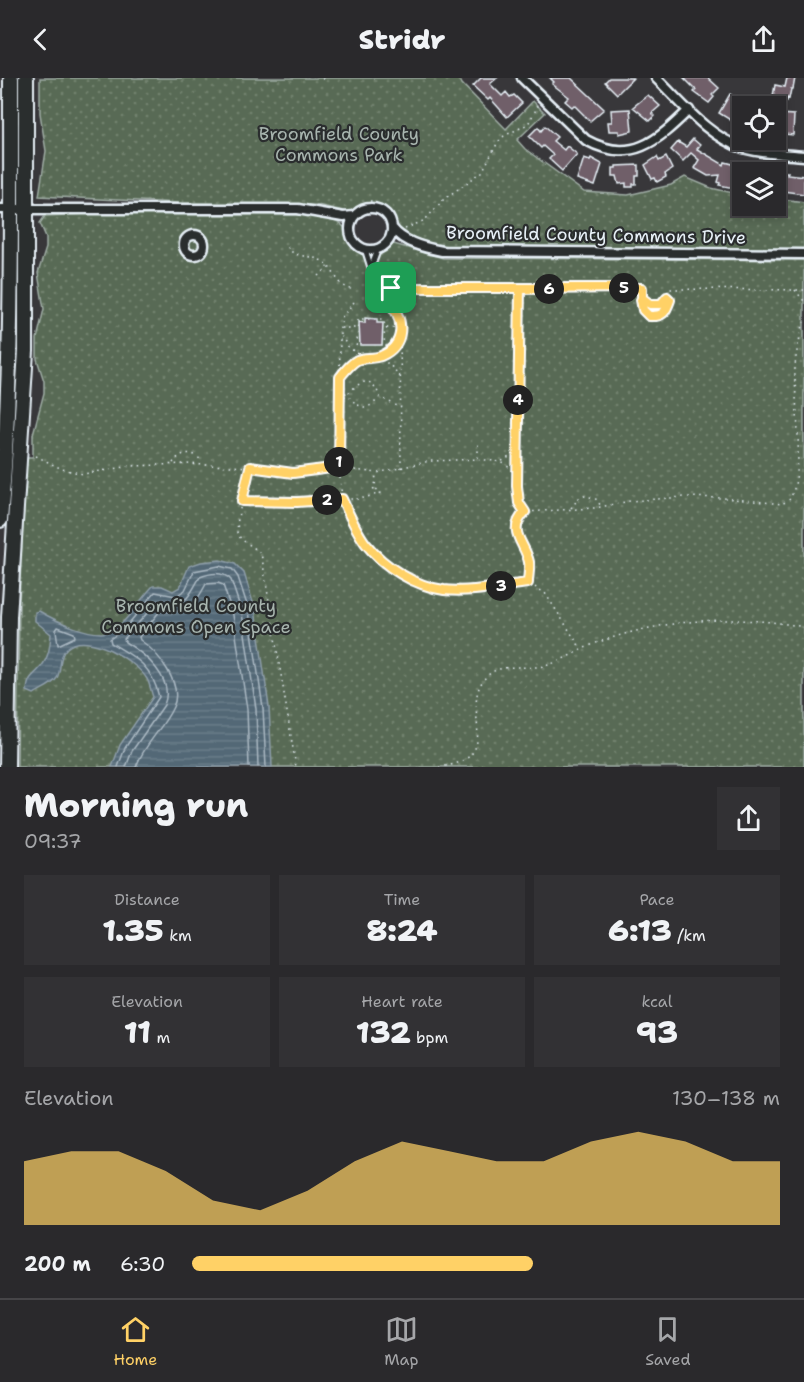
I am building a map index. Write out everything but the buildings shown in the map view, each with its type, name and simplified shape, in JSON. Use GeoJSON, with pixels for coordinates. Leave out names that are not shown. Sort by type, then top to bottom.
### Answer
{"type":"FeatureCollection","features":[{"type":"Feature","properties":{"kind":"main road"},"geometry":{"type":"LineString","coordinates":[[0,520],[10,354],[6,208],[11,78]]}},
{"type":"Feature","properties":{"kind":"main road"},"geometry":{"type":"LineString","coordinates":[[8,767],[4,719],[26,351],[26,78]]}},
{"type":"Feature","properties":{"kind":"street"},"geometry":{"type":"LineString","coordinates":[[522,78],[586,140],[614,150],[635,149],[655,141],[689,110]]}},
{"type":"Feature","properties":{"kind":"street"},"geometry":{"type":"LineString","coordinates":[[657,78],[708,129],[731,143],[756,151],[804,156]]}},
{"type":"Feature","properties":{"kind":"street"},"geometry":{"type":"LineString","coordinates":[[6,208],[298,210],[354,216],[367,208],[380,210],[390,218],[393,229],[388,241],[378,249],[365,249],[353,239],[350,229],[354,216]]}},
{"type":"Feature","properties":{"kind":"street"},"geometry":{"type":"LineString","coordinates":[[329,215],[350,229]]}},
{"type":"Feature","properties":{"kind":"street","name":"Broomfield County Commons Drive"},"geometry":{"type":"LineString","coordinates":[[393,229],[401,237],[415,244],[457,252],[804,254]]}},
{"type":"Feature","properties":{"kind":"street"},"geometry":{"type":"LineString","coordinates":[[388,241],[415,244]]}},
{"type":"Feature","properties":{"kind":"street"},"geometry":{"type":"LineString","coordinates":[[2,470],[20,470]]}},
{"type":"Feature","properties":{"kind":"lane"},"geometry":{"type":"LineString","coordinates":[[365,249],[371,275]]}},
{"type":"Feature","properties":{"kind":"lane"},"geometry":{"type":"LineString","coordinates":[[371,268],[378,249]]}},
{"type":"Feature","properties":{"kind":"path"},"geometry":{"type":"LineString","coordinates":[[322,79],[327,78]]}},
{"type":"Feature","properties":{"kind":"path"},"geometry":{"type":"LineString","coordinates":[[404,229],[425,220],[444,199],[482,172],[498,142],[504,136],[528,124],[542,98]]}},
{"type":"Feature","properties":{"kind":"path"},"geometry":{"type":"LineString","coordinates":[[288,247],[296,256],[320,260],[329,266],[339,283],[351,289]]}},
{"type":"Feature","properties":{"kind":"path"},"geometry":{"type":"LineString","coordinates":[[319,276],[329,266]]}},
{"type":"Feature","properties":{"kind":"path"},"geometry":{"type":"LineString","coordinates":[[401,469],[401,328],[399,316],[388,302],[391,288],[642,288],[643,310],[649,316],[658,317],[666,312],[670,300],[667,297]]}},
{"type":"Feature","properties":{"kind":"path"},"geometry":{"type":"LineString","coordinates":[[520,289],[517,475],[519,503],[525,512]]}},
{"type":"Feature","properties":{"kind":"path"},"geometry":{"type":"LineString","coordinates":[[642,298],[650,304],[661,304],[667,297],[668,289],[804,290]]}},
{"type":"Feature","properties":{"kind":"path"},"geometry":{"type":"LineString","coordinates":[[795,289],[804,302]]}},
{"type":"Feature","properties":{"kind":"path"},"geometry":{"type":"LineString","coordinates":[[354,302],[346,308],[340,327],[339,467],[342,499],[366,544],[400,574],[444,590],[528,583],[545,593],[581,648]]}},
{"type":"Feature","properties":{"kind":"path"},"geometry":{"type":"LineString","coordinates":[[353,351],[357,344],[358,319],[382,319],[387,328]]}},
{"type":"Feature","properties":{"kind":"path"},"geometry":{"type":"LineString","coordinates":[[528,583],[528,561],[517,537],[516,528],[520,517],[525,512],[601,506],[646,499],[694,497],[782,504],[790,500],[795,490],[800,432],[795,366],[804,322]]}},
{"type":"Feature","properties":{"kind":"path"},"geometry":{"type":"LineString","coordinates":[[340,327],[358,328]]}},
{"type":"Feature","properties":{"kind":"path"},"geometry":{"type":"LineString","coordinates":[[387,328],[401,328]]}},
{"type":"Feature","properties":{"kind":"path"},"geometry":{"type":"LineString","coordinates":[[387,328],[384,332],[384,344],[389,351]]}},
{"type":"Feature","properties":{"kind":"path"},"geometry":{"type":"LineString","coordinates":[[340,335],[353,351],[365,358]]}},
{"type":"Feature","properties":{"kind":"path"},"geometry":{"type":"LineString","coordinates":[[376,358],[389,351],[401,337]]}},
{"type":"Feature","properties":{"kind":"path"},"geometry":{"type":"LineString","coordinates":[[340,377],[354,362],[365,358],[376,358],[388,363],[401,378]]}},
{"type":"Feature","properties":{"kind":"path"},"geometry":{"type":"LineString","coordinates":[[340,401],[359,383],[365,381],[372,383],[380,397],[401,408]]}},
{"type":"Feature","properties":{"kind":"path"},"geometry":{"type":"LineString","coordinates":[[340,387],[356,403],[366,407],[373,405],[380,397]]}},
{"type":"Feature","properties":{"kind":"path"},"geometry":{"type":"LineString","coordinates":[[478,441],[478,459]]}},
{"type":"Feature","properties":{"kind":"path"},"geometry":{"type":"LineString","coordinates":[[173,464],[176,458],[186,453],[199,457],[203,464]]}},
{"type":"Feature","properties":{"kind":"path"},"geometry":{"type":"LineString","coordinates":[[501,462],[518,453]]}},
{"type":"Feature","properties":{"kind":"path"},"geometry":{"type":"LineString","coordinates":[[799,455],[804,457]]}},
{"type":"Feature","properties":{"kind":"path"},"geometry":{"type":"LineString","coordinates":[[36,456],[62,469],[83,474],[131,466],[173,464],[250,467],[293,473],[339,467],[376,472],[444,459],[478,459],[501,462],[517,475]]}},
{"type":"Feature","properties":{"kind":"path"},"geometry":{"type":"LineString","coordinates":[[250,467],[238,517],[237,533],[246,543],[254,546],[262,558],[296,767]]}},
{"type":"Feature","properties":{"kind":"path"},"geometry":{"type":"LineString","coordinates":[[242,501],[297,502],[369,498],[381,493],[374,489],[376,472]]}},
{"type":"Feature","properties":{"kind":"path"},"geometry":{"type":"LineString","coordinates":[[570,509],[579,498],[584,496],[594,498],[601,506]]}},
{"type":"Feature","properties":{"kind":"path"},"geometry":{"type":"LineString","coordinates":[[439,767],[464,762],[471,756],[477,744],[477,694],[485,677],[492,671],[547,666],[581,648],[634,632],[703,621],[753,620],[804,627]]}},
{"type":"Feature","properties":{"kind":"green space","name":"Broomfield County Commons Park"},"geometry":{"type":"Polygon","coordinates":[[[40,78],[459,78],[462,84],[506,129],[533,101],[545,113],[517,140],[525,149],[584,192],[628,195],[671,185],[685,177],[711,188],[732,193],[732,216],[786,216],[786,199],[804,202],[804,249],[453,247],[424,241],[403,233],[381,205],[362,206],[348,212],[317,205],[178,203],[39,196],[46,151],[40,113],[40,78]]]}},
{"type":"Feature","properties":{"kind":"green space","name":"Broomfield County Commons Open Space"},"geometry":{"type":"Polygon","coordinates":[[[88,214],[308,215],[341,224],[353,248],[364,254],[382,251],[394,244],[443,258],[804,260],[804,767],[17,767],[19,603],[26,463],[27,457],[33,457],[33,434],[44,393],[44,381],[37,359],[37,339],[44,309],[38,273],[46,248],[46,237],[40,223],[45,216],[88,214]]]}},
{"type":"Feature","properties":{"kind":"water"},"geometry":{"type":"Polygon","coordinates":[[[220,560],[235,564],[244,573],[255,609],[269,707],[272,767],[112,767],[120,745],[153,697],[148,681],[133,664],[110,650],[98,645],[76,643],[64,651],[55,681],[34,694],[27,691],[30,679],[46,659],[51,638],[51,634],[35,621],[35,612],[39,611],[85,631],[104,633],[117,628],[153,586],[162,586],[173,591],[180,587],[189,566],[220,560]]]}},
{"type":"Feature","properties":{"kind":"route"},"geometry":{"type":"LineString","coordinates":[[391,288],[388,302],[400,320],[401,337],[397,344],[376,358],[365,358],[354,362],[340,377],[339,467],[293,473],[250,467],[242,501],[297,502],[342,499],[366,544],[385,563],[400,574],[430,586],[444,590],[465,590],[528,583],[528,561],[517,537],[516,528],[520,517],[525,512],[519,503],[517,486],[520,289],[642,288],[642,298],[650,304],[661,304],[667,297],[670,300],[666,312],[658,317],[649,316],[643,310],[641,300],[642,288],[391,288]]}}]}
